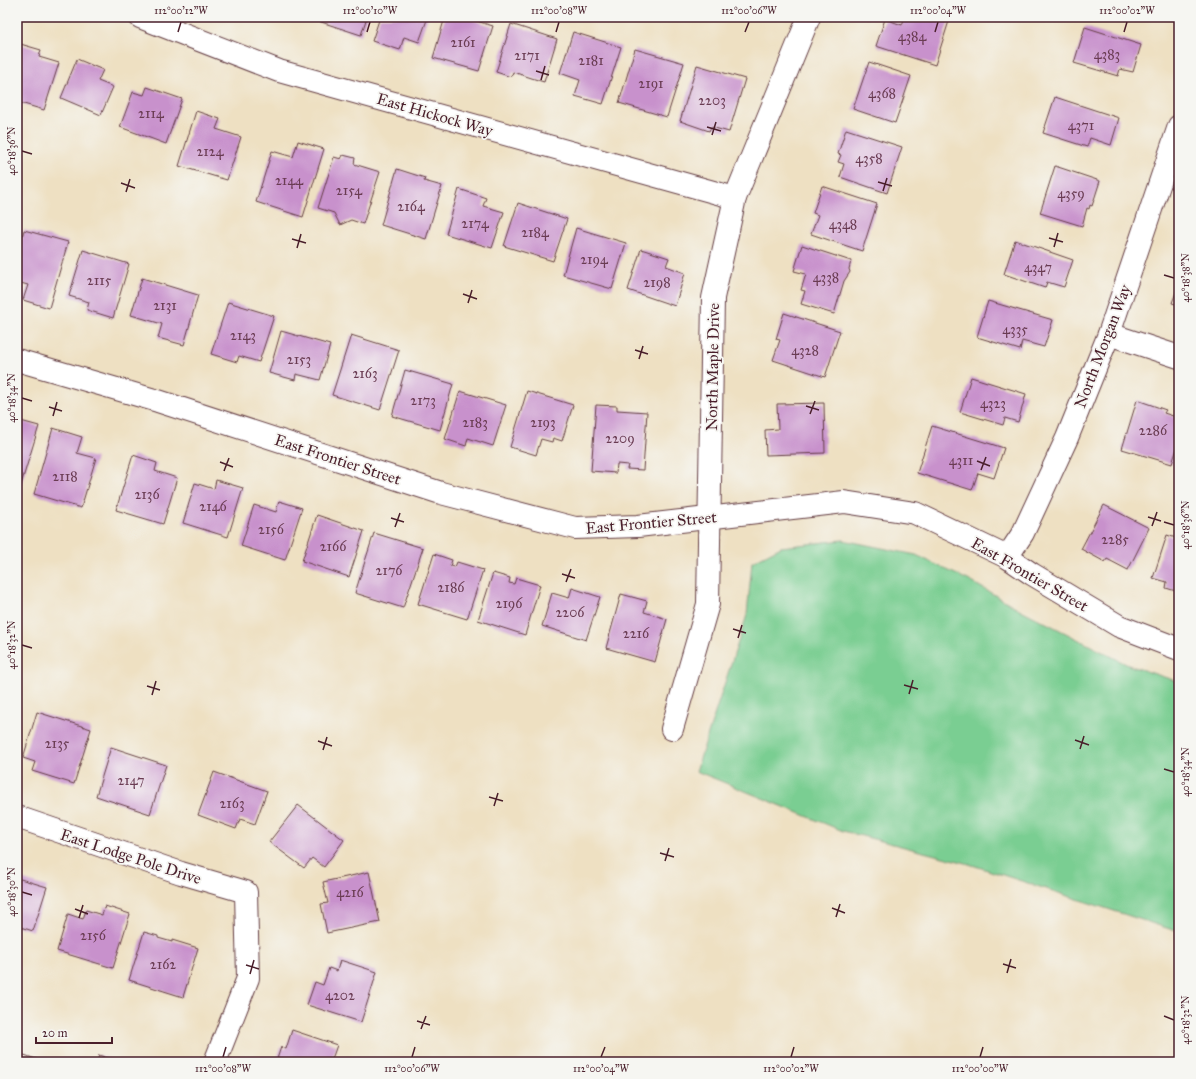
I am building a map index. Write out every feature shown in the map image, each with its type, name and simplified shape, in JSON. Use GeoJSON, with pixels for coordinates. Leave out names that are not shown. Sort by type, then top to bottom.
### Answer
{"type":"FeatureCollection","features":[{"type":"Feature","properties":{"kind":"street","name":"East Hickock Way"},"geometry":{"type":"LineString","coordinates":[[140,17],[279,71],[735,198]]}},
{"type":"Feature","properties":{"kind":"street","name":"North Maple Drive"},"geometry":{"type":"LineString","coordinates":[[672,729],[708,604],[713,298],[735,198],[809,17]]}},
{"type":"Feature","properties":{"kind":"street","name":"North Morgan Way"},"geometry":{"type":"LineString","coordinates":[[1007,557],[1023,533],[1067,438],[1109,334],[1179,126]]}},
{"type":"Feature","properties":{"kind":"street"},"geometry":{"type":"LineString","coordinates":[[1109,334],[1179,357]]}},
{"type":"Feature","properties":{"kind":"street","name":"East Frontier Street"},"geometry":{"type":"LineString","coordinates":[[17,360],[158,401],[441,493],[575,528],[638,526],[844,502],[916,513],[1007,557],[1032,574],[1119,626],[1179,649]]}},
{"type":"Feature","properties":{"kind":"street","name":"East Lodge Pole Drive"},"geometry":{"type":"LineString","coordinates":[[17,817],[181,874],[246,892],[248,978],[215,1062]]}},
{"type":"Feature","properties":{"kind":"green space"},"geometry":{"type":"Polygon","coordinates":[[[843,540],[916,555],[970,581],[1021,610],[1128,665],[1179,682],[1179,932],[966,863],[843,831],[696,771],[747,615],[752,562],[781,547],[843,540]]]}},
{"type":"Feature","properties":{"kind":"building"},"geometry":{"type":"Polygon","coordinates":[[[316,17],[367,17],[361,35],[315,20],[316,17]]]}},
{"type":"Feature","properties":{"kind":"building"},"geometry":{"type":"Polygon","coordinates":[[[380,17],[428,17],[419,42],[404,37],[400,50],[372,41],[380,17]]]}},
{"type":"Feature","properties":{"kind":"building"},"geometry":{"type":"Polygon","coordinates":[[[445,17],[463,17],[493,26],[479,71],[433,58],[445,17]]]}},
{"type":"Feature","properties":{"kind":"building"},"geometry":{"type":"Polygon","coordinates":[[[905,17],[938,17],[949,21],[935,65],[876,46],[885,19],[902,25],[905,17]]]}},
{"type":"Feature","properties":{"kind":"building"},"geometry":{"type":"Polygon","coordinates":[[[511,24],[557,39],[544,82],[513,72],[511,77],[496,72],[511,24]]]}},
{"type":"Feature","properties":{"kind":"building"},"geometry":{"type":"Polygon","coordinates":[[[1085,27],[1141,45],[1133,72],[1120,69],[1118,76],[1074,63],[1085,27]]]}},
{"type":"Feature","properties":{"kind":"building"},"geometry":{"type":"Polygon","coordinates":[[[573,32],[621,47],[603,104],[575,96],[580,80],[560,73],[573,32]]]}},
{"type":"Feature","properties":{"kind":"building"},"geometry":{"type":"Polygon","coordinates":[[[17,43],[41,50],[39,57],[59,63],[44,110],[17,102],[17,43]]]}},
{"type":"Feature","properties":{"kind":"building"},"geometry":{"type":"Polygon","coordinates":[[[635,49],[684,63],[667,117],[619,103],[635,49]]]}},
{"type":"Feature","properties":{"kind":"building"},"geometry":{"type":"Polygon","coordinates":[[[77,59],[103,70],[98,81],[113,87],[101,115],[61,98],[77,59]]]}},
{"type":"Feature","properties":{"kind":"building"},"geometry":{"type":"Polygon","coordinates":[[[869,62],[911,76],[895,123],[853,109],[869,62]]]}},
{"type":"Feature","properties":{"kind":"building"},"geometry":{"type":"Polygon","coordinates":[[[697,65],[745,79],[729,132],[711,127],[709,131],[680,121],[697,65]]]}},
{"type":"Feature","properties":{"kind":"building"},"geometry":{"type":"Polygon","coordinates":[[[147,87],[182,99],[166,144],[120,127],[133,92],[144,95],[147,87]]]}},
{"type":"Feature","properties":{"kind":"building"},"geometry":{"type":"Polygon","coordinates":[[[1055,97],[1119,118],[1111,145],[1090,138],[1087,147],[1043,133],[1055,97]]]}},
{"type":"Feature","properties":{"kind":"building"},"geometry":{"type":"Polygon","coordinates":[[[196,111],[220,119],[216,129],[241,137],[227,180],[179,166],[196,111]]]}},
{"type":"Feature","properties":{"kind":"building"},"geometry":{"type":"Polygon","coordinates":[[[846,129],[902,147],[887,193],[840,177],[844,164],[838,162],[841,155],[838,154],[846,129]]]}},
{"type":"Feature","properties":{"kind":"building"},"geometry":{"type":"Polygon","coordinates":[[[298,141],[324,149],[303,217],[256,202],[272,151],[293,157],[298,141]]]}},
{"type":"Feature","properties":{"kind":"building"},"geometry":{"type":"Polygon","coordinates":[[[343,155],[355,158],[354,164],[380,172],[363,224],[351,220],[340,225],[334,213],[318,208],[334,157],[341,159],[343,155]]]}},
{"type":"Feature","properties":{"kind":"building"},"geometry":{"type":"Polygon","coordinates":[[[1055,166],[1100,181],[1092,206],[1090,205],[1089,209],[1087,208],[1082,226],[1040,213],[1055,166]]]}},
{"type":"Feature","properties":{"kind":"building"},"geometry":{"type":"Polygon","coordinates":[[[397,169],[425,178],[424,181],[442,186],[426,239],[381,225],[397,169]]]}},
{"type":"Feature","properties":{"kind":"building"},"geometry":{"type":"Polygon","coordinates":[[[822,186],[877,204],[862,251],[811,234],[818,215],[813,213],[822,186]]]}},
{"type":"Feature","properties":{"kind":"building"},"geometry":{"type":"Polygon","coordinates":[[[459,189],[486,198],[483,206],[504,212],[492,248],[446,234],[459,189]]]}},
{"type":"Feature","properties":{"kind":"building"},"geometry":{"type":"Polygon","coordinates":[[[518,203],[567,219],[553,261],[504,246],[518,203]]]}},
{"type":"Feature","properties":{"kind":"building"},"geometry":{"type":"Polygon","coordinates":[[[576,228],[626,243],[612,289],[563,275],[576,228]]]}},
{"type":"Feature","properties":{"kind":"building"},"geometry":{"type":"Polygon","coordinates":[[[24,230],[68,242],[49,308],[23,300],[28,285],[17,282],[17,256],[24,230]]]}},
{"type":"Feature","properties":{"kind":"building"},"geometry":{"type":"Polygon","coordinates":[[[1015,240],[1073,260],[1064,287],[1047,282],[1045,288],[1004,274],[1015,240]]]}},
{"type":"Feature","properties":{"kind":"building"},"geometry":{"type":"Polygon","coordinates":[[[802,245],[851,261],[849,269],[850,272],[844,281],[834,314],[801,304],[805,291],[801,290],[806,274],[794,271],[802,245]]]}},
{"type":"Feature","properties":{"kind":"building"},"geometry":{"type":"Polygon","coordinates":[[[641,249],[669,258],[666,266],[685,273],[675,306],[628,290],[641,249]]]}},
{"type":"Feature","properties":{"kind":"building"},"geometry":{"type":"Polygon","coordinates":[[[83,250],[129,264],[113,318],[87,310],[89,302],[69,296],[83,250]]]}},
{"type":"Feature","properties":{"kind":"building"},"geometry":{"type":"Polygon","coordinates":[[[142,278],[198,295],[184,345],[158,338],[162,324],[131,315],[142,278]]]}},
{"type":"Feature","properties":{"kind":"building"},"geometry":{"type":"Polygon","coordinates":[[[1179,284],[1179,305],[1172,303],[1179,284]]]}},
{"type":"Feature","properties":{"kind":"building"},"geometry":{"type":"Polygon","coordinates":[[[988,301],[1053,320],[1044,347],[1022,341],[1020,350],[977,337],[988,301]]]}},
{"type":"Feature","properties":{"kind":"building"},"geometry":{"type":"Polygon","coordinates":[[[228,302],[274,316],[259,362],[239,356],[237,362],[211,354],[228,302]]]}},
{"type":"Feature","properties":{"kind":"building"},"geometry":{"type":"Polygon","coordinates":[[[784,313],[840,331],[825,377],[773,360],[780,340],[776,339],[784,313]]]}},
{"type":"Feature","properties":{"kind":"building"},"geometry":{"type":"Polygon","coordinates":[[[281,331],[330,345],[320,380],[296,374],[295,380],[269,373],[281,331]]]}},
{"type":"Feature","properties":{"kind":"building"},"geometry":{"type":"Polygon","coordinates":[[[351,335],[399,350],[380,410],[332,395],[351,335]]]}},
{"type":"Feature","properties":{"kind":"building"},"geometry":{"type":"Polygon","coordinates":[[[405,370],[453,384],[440,430],[392,416],[405,370]]]}},
{"type":"Feature","properties":{"kind":"building"},"geometry":{"type":"Polygon","coordinates":[[[971,377],[1026,394],[1018,422],[1005,418],[1003,425],[960,412],[971,377]]]}},
{"type":"Feature","properties":{"kind":"building"},"geometry":{"type":"Polygon","coordinates":[[[460,391],[506,405],[493,446],[468,438],[466,446],[445,439],[460,391]]]}},
{"type":"Feature","properties":{"kind":"building"},"geometry":{"type":"Polygon","coordinates":[[[527,391],[573,405],[562,441],[553,438],[552,442],[541,439],[536,455],[510,447],[527,391]]]}},
{"type":"Feature","properties":{"kind":"building"},"geometry":{"type":"Polygon","coordinates":[[[1137,400],[1166,410],[1164,413],[1179,418],[1179,442],[1172,464],[1122,449],[1137,400]]]}},
{"type":"Feature","properties":{"kind":"building"},"geometry":{"type":"Polygon","coordinates":[[[824,403],[825,453],[766,455],[765,430],[778,429],[777,404],[824,403]]]}},
{"type":"Feature","properties":{"kind":"building"},"geometry":{"type":"Polygon","coordinates":[[[596,405],[617,406],[617,410],[647,412],[643,470],[627,469],[628,465],[617,464],[616,473],[591,471],[596,405]]]}},
{"type":"Feature","properties":{"kind":"building"},"geometry":{"type":"Polygon","coordinates":[[[17,420],[39,426],[19,491],[17,491],[17,420]]]}},
{"type":"Feature","properties":{"kind":"building"},"geometry":{"type":"Polygon","coordinates":[[[932,426],[1004,448],[994,478],[978,473],[972,490],[917,473],[932,426]]]}},
{"type":"Feature","properties":{"kind":"building"},"geometry":{"type":"Polygon","coordinates":[[[53,428],[82,437],[77,453],[96,458],[81,508],[34,494],[53,428]]]}},
{"type":"Feature","properties":{"kind":"building"},"geometry":{"type":"Polygon","coordinates":[[[133,455],[157,463],[155,471],[177,478],[163,524],[116,510],[133,455]]]}},
{"type":"Feature","properties":{"kind":"building"},"geometry":{"type":"Polygon","coordinates":[[[216,480],[243,488],[228,537],[183,523],[195,483],[214,489],[216,480]]]}},
{"type":"Feature","properties":{"kind":"building"},"geometry":{"type":"Polygon","coordinates":[[[279,501],[302,508],[285,560],[241,546],[254,505],[276,512],[279,501]]]}},
{"type":"Feature","properties":{"kind":"building"},"geometry":{"type":"Polygon","coordinates":[[[1104,505],[1149,528],[1128,570],[1107,559],[1105,562],[1081,549],[1104,505]]]}},
{"type":"Feature","properties":{"kind":"building"},"geometry":{"type":"Polygon","coordinates":[[[317,515],[364,531],[349,577],[302,561],[317,515]]]}},
{"type":"Feature","properties":{"kind":"building"},"geometry":{"type":"Polygon","coordinates":[[[374,533],[423,548],[403,608],[355,593],[374,533]]]}},
{"type":"Feature","properties":{"kind":"building"},"geometry":{"type":"Polygon","coordinates":[[[1167,535],[1179,539],[1179,592],[1166,588],[1167,582],[1153,578],[1167,535]]]}},
{"type":"Feature","properties":{"kind":"building"},"geometry":{"type":"Polygon","coordinates":[[[434,554],[452,560],[450,566],[455,567],[457,562],[483,570],[467,619],[418,604],[434,554]]]}},
{"type":"Feature","properties":{"kind":"building"},"geometry":{"type":"Polygon","coordinates":[[[493,573],[510,578],[509,583],[514,584],[516,578],[540,585],[525,635],[478,620],[493,573]]]}},
{"type":"Feature","properties":{"kind":"building"},"geometry":{"type":"Polygon","coordinates":[[[572,588],[600,597],[586,640],[542,626],[552,593],[569,598],[572,588]]]}},
{"type":"Feature","properties":{"kind":"building"},"geometry":{"type":"Polygon","coordinates":[[[621,594],[647,601],[644,612],[667,619],[655,662],[606,648],[621,594]]]}},
{"type":"Feature","properties":{"kind":"building"},"geometry":{"type":"Polygon","coordinates":[[[37,712],[91,729],[74,784],[32,771],[35,762],[23,758],[37,712]]]}},
{"type":"Feature","properties":{"kind":"building"},"geometry":{"type":"Polygon","coordinates":[[[111,747],[166,765],[150,814],[96,796],[111,747]]]}},
{"type":"Feature","properties":{"kind":"building"},"geometry":{"type":"Polygon","coordinates":[[[214,772],[267,791],[255,824],[240,819],[236,829],[198,815],[214,772]]]}},
{"type":"Feature","properties":{"kind":"building"},"geometry":{"type":"Polygon","coordinates":[[[298,805],[344,840],[324,867],[312,858],[304,868],[269,842],[298,805]]]}},
{"type":"Feature","properties":{"kind":"building"},"geometry":{"type":"Polygon","coordinates":[[[369,872],[380,922],[327,933],[321,904],[328,903],[323,882],[369,872]]]}},
{"type":"Feature","properties":{"kind":"building"},"geometry":{"type":"Polygon","coordinates":[[[17,878],[47,887],[33,931],[17,926],[17,878]]]}},
{"type":"Feature","properties":{"kind":"building"},"geometry":{"type":"Polygon","coordinates":[[[105,906],[130,914],[113,968],[57,951],[68,914],[83,919],[86,910],[102,915],[105,906]]]}},
{"type":"Feature","properties":{"kind":"building"},"geometry":{"type":"Polygon","coordinates":[[[144,932],[158,936],[158,938],[172,942],[172,940],[198,948],[183,997],[129,980],[144,932]]]}},
{"type":"Feature","properties":{"kind":"building"},"geometry":{"type":"Polygon","coordinates":[[[340,960],[377,972],[361,1022],[307,1005],[315,982],[323,985],[329,968],[337,971],[340,960]]]}},
{"type":"Feature","properties":{"kind":"building"},"geometry":{"type":"Polygon","coordinates":[[[292,1030],[337,1045],[331,1062],[276,1062],[281,1047],[286,1049],[292,1030]]]}},
{"type":"Feature","properties":{"kind":"building"},"geometry":{"type":"Polygon","coordinates":[[[18,1053],[45,1062],[17,1062],[18,1053]]]}},
{"type":"Feature","properties":{"kind":"building"},"geometry":{"type":"Polygon","coordinates":[[[99,1055],[118,1062],[97,1062],[99,1055]]]}}]}
